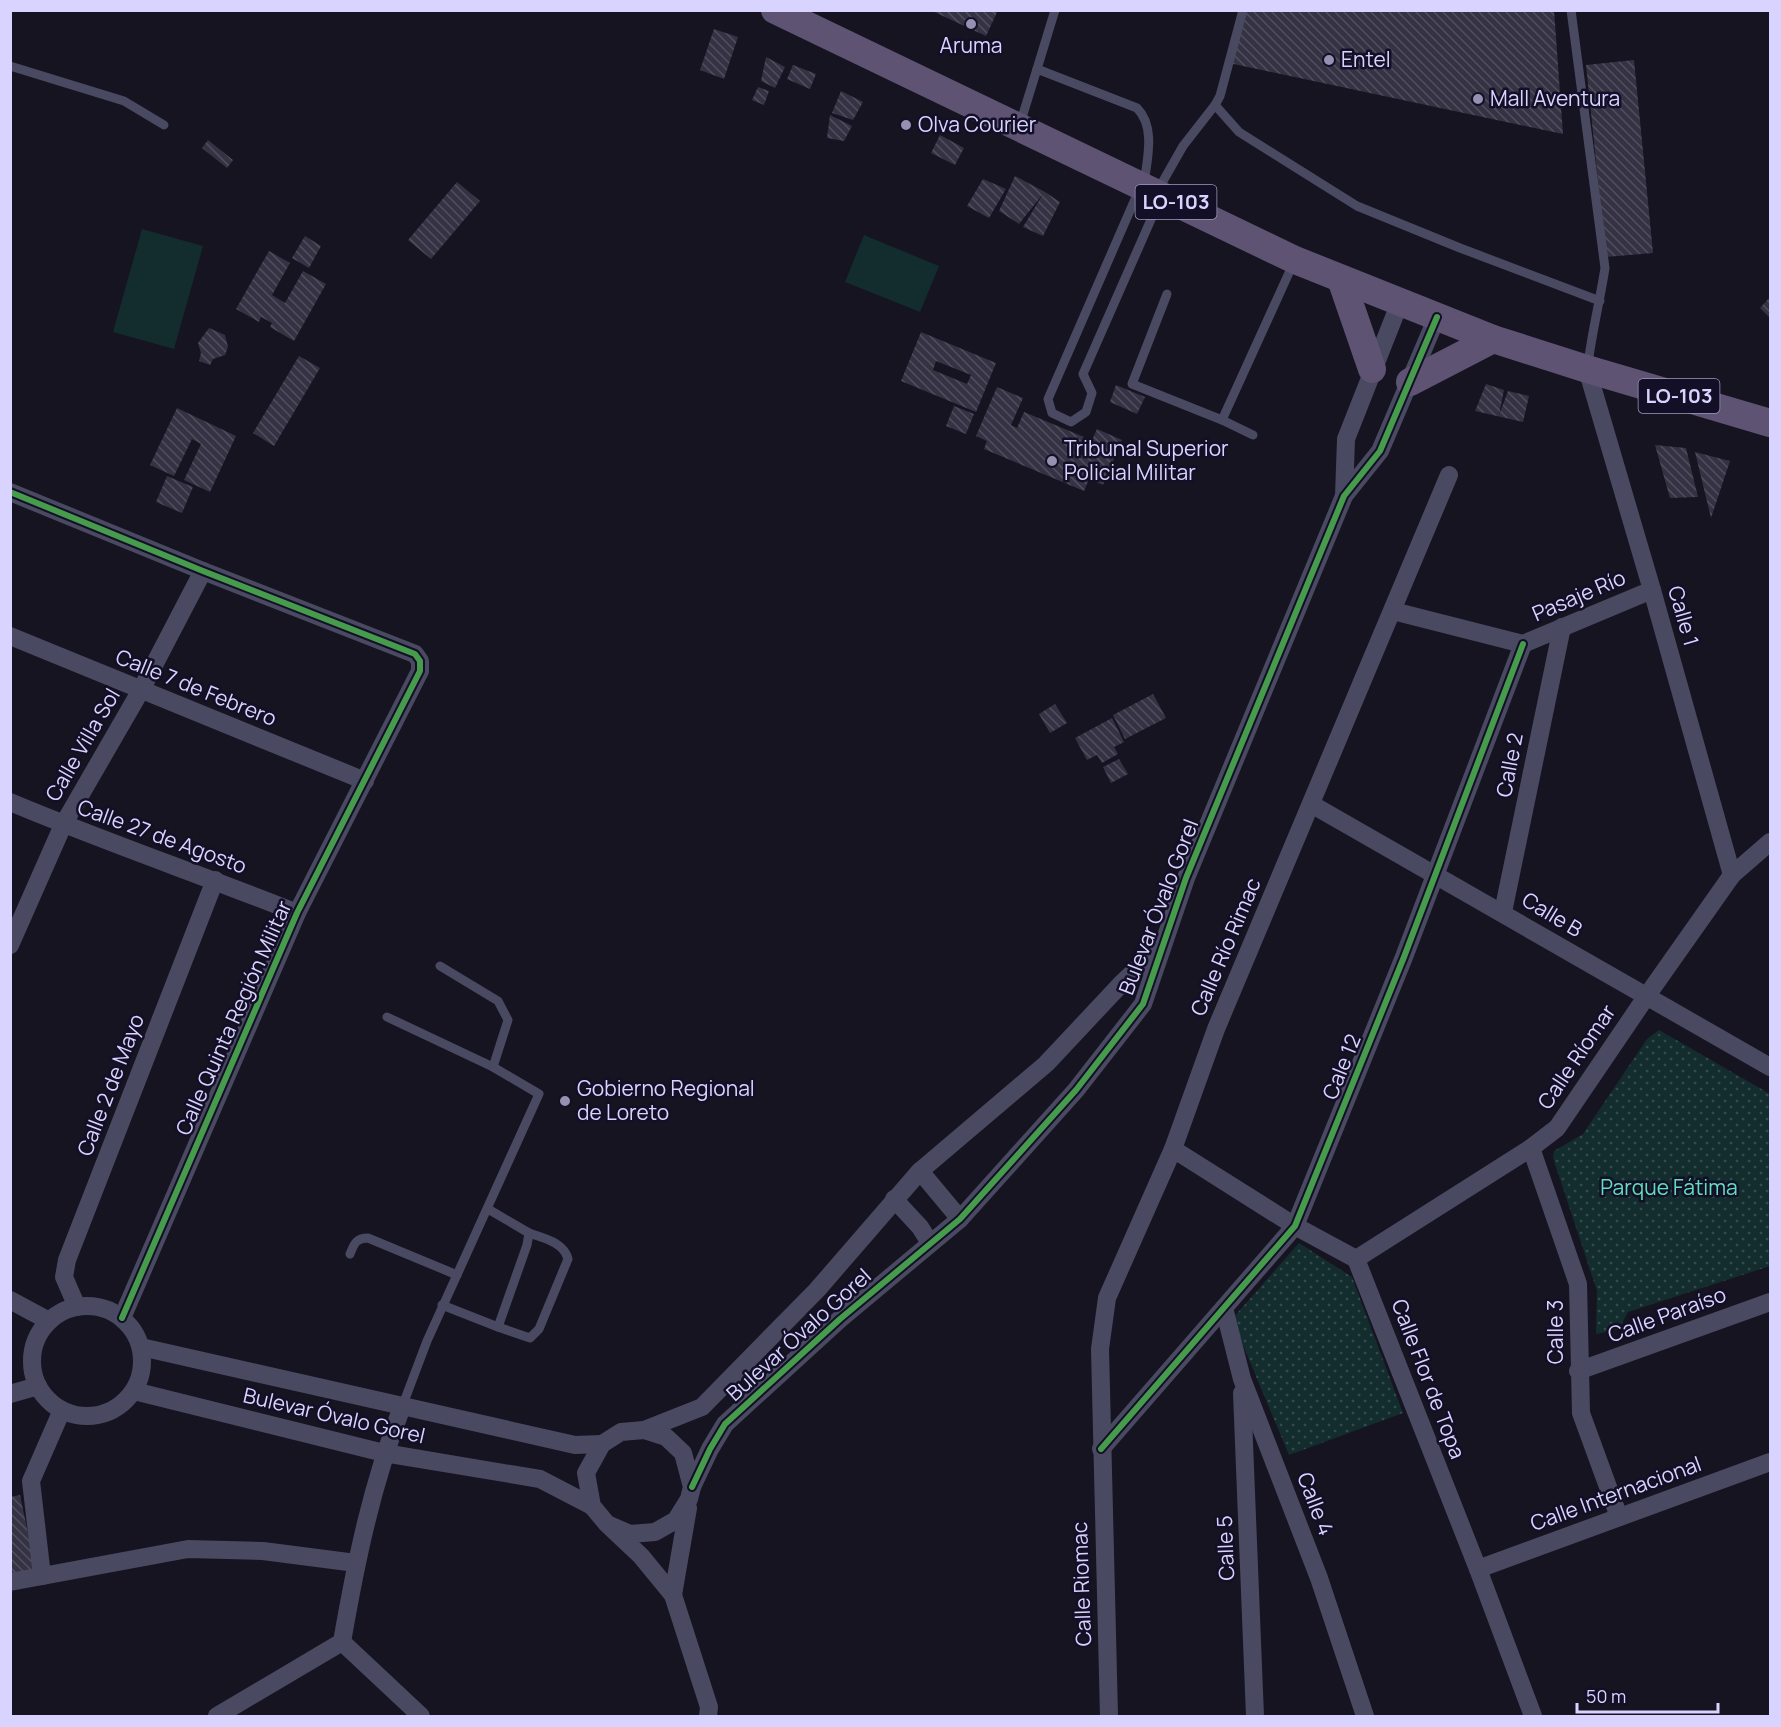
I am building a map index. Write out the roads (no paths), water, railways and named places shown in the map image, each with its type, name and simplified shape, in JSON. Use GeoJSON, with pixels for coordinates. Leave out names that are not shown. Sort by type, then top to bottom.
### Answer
{"type":"FeatureCollection","features":[{"type":"Feature","properties":{"kind":"main road","name":"LO-103"},"geometry":{"type":"LineString","coordinates":[[775,10],[1295,260],[1493,339],[1770,423]]}},
{"type":"Feature","properties":{"kind":"main road"},"geometry":{"type":"LineString","coordinates":[[1341,279],[1372,369]]}},
{"type":"Feature","properties":{"kind":"main road"},"geometry":{"type":"LineString","coordinates":[[1410,382],[1493,339]]}},
{"type":"Feature","properties":{"kind":"street","name":"Bulevar Óvalo Gorel"},"geometry":{"type":"LineString","coordinates":[[1344,496],[1346,439],[1400,302]]}},
{"type":"Feature","properties":{"kind":"street","name":"Bulevar Óvalo Gorel"},"geometry":{"type":"LineString","coordinates":[[134,1391],[384,1453],[540,1479],[592,1506],[607,1524],[630,1534],[655,1533],[676,1520],[710,1449],[725,1424],[840,1319],[960,1219],[1076,1090],[1143,1004],[1186,878],[1344,496],[1380,451],[1437,317]]}},
{"type":"Feature","properties":{"kind":"street","name":"Calle 1"},"geometry":{"type":"LineString","coordinates":[[1587,369],[1732,875]]}},
{"type":"Feature","properties":{"kind":"street","name":"Calle Río Rimac"},"geometry":{"type":"LineString","coordinates":[[1101,1449],[1100,1349],[1107,1298],[1173,1149],[1216,1029],[1449,475]]}},
{"type":"Feature","properties":{"kind":"street"},"geometry":{"type":"LineString","coordinates":[[10,492],[203,571]]}},
{"type":"Feature","properties":{"kind":"street","name":"Calle Quinta Región Militar"},"geometry":{"type":"LineString","coordinates":[[122,1318],[297,913],[420,671],[420,661],[415,654],[203,571]]}},
{"type":"Feature","properties":{"kind":"street","name":"Calle Villa Sol"},"geometry":{"type":"LineString","coordinates":[[10,945],[63,825],[141,690],[203,571]]}},
{"type":"Feature","properties":{"kind":"street","name":"Pasaje Río"},"geometry":{"type":"LineString","coordinates":[[1523,644],[1652,590]]}},
{"type":"Feature","properties":{"kind":"street"},"geometry":{"type":"LineString","coordinates":[[1393,611],[1523,644]]}},
{"type":"Feature","properties":{"kind":"street","name":"Calle 2"},"geometry":{"type":"LineString","coordinates":[[1503,912],[1562,627]]}},
{"type":"Feature","properties":{"kind":"street","name":"Calle 7 de Febrero"},"geometry":{"type":"LineString","coordinates":[[10,636],[365,781]]}},
{"type":"Feature","properties":{"kind":"street","name":"Cale 12"},"geometry":{"type":"LineString","coordinates":[[1101,1449],[1294,1226],[1436,875],[1523,644]]}},
{"type":"Feature","properties":{"kind":"street","name":"Calle 27 de Agosto"},"geometry":{"type":"LineString","coordinates":[[10,802],[63,825],[297,913]]}},
{"type":"Feature","properties":{"kind":"street","name":"Calle B"},"geometry":{"type":"LineString","coordinates":[[1311,804],[1770,1067]]}},
{"type":"Feature","properties":{"kind":"street","name":"Calle Ríomar"},"geometry":{"type":"LineString","coordinates":[[1356,1259],[1531,1148],[1557,1128],[1732,875],[1767,851]]}},
{"type":"Feature","properties":{"kind":"street","name":"Calle 2 de Mayo"},"geometry":{"type":"LineString","coordinates":[[77,1307],[64,1277],[67,1260],[214,880]]}},
{"type":"Feature","properties":{"kind":"street","name":"Bulevar Óvalo Gorel"},"geometry":{"type":"LineString","coordinates":[[592,1506],[586,1473],[602,1444],[621,1432],[644,1430],[702,1407],[817,1290],[920,1171],[1046,1064],[1122,983],[1165,942]]}},
{"type":"Feature","properties":{"kind":"street","name":"Calle 3"},"geometry":{"type":"LineString","coordinates":[[1531,1148],[1578,1284],[1578,1371],[1581,1413],[1619,1517]]}},
{"type":"Feature","properties":{"kind":"street"},"geometry":{"type":"LineString","coordinates":[[1173,1149],[1294,1226],[1356,1259]]}},
{"type":"Feature","properties":{"kind":"street"},"geometry":{"type":"LineString","coordinates":[[920,1171],[960,1219]]}},
{"type":"Feature","properties":{"kind":"street"},"geometry":{"type":"LineString","coordinates":[[894,1199],[920,1227],[930,1243]]}},
{"type":"Feature","properties":{"kind":"street","name":"Calle Flor de Topa"},"geometry":{"type":"LineString","coordinates":[[1356,1259],[1478,1569],[1533,1716]]}},
{"type":"Feature","properties":{"kind":"street"},"geometry":{"type":"LineString","coordinates":[[10,1300],[49,1321]]}},
{"type":"Feature","properties":{"kind":"street","name":"Calle Paraíso"},"geometry":{"type":"LineString","coordinates":[[1578,1371],[1770,1302]]}},
{"type":"Feature","properties":{"kind":"street"},"geometry":{"type":"LineString","coordinates":[[77,1307],[93,1307],[122,1318],[133,1331],[141,1347],[140,1377],[134,1391],[123,1403],[109,1412],[94,1416],[78,1415],[62,1410],[48,1400],[38,1386],[33,1370],[33,1352],[39,1335],[49,1321],[62,1312],[77,1307]]}},
{"type":"Feature","properties":{"kind":"street","name":"Calle 4"},"geometry":{"type":"LineString","coordinates":[[1224,1308],[1242,1379],[1319,1578],[1365,1716]]}},
{"type":"Feature","properties":{"kind":"street","name":"Bulevar Óvalo Gorel"},"geometry":{"type":"LineString","coordinates":[[141,1347],[575,1445],[602,1444]]}},
{"type":"Feature","properties":{"kind":"street","name":"Calle 5"},"geometry":{"type":"LineString","coordinates":[[1242,1379],[1255,1716]]}},
{"type":"Feature","properties":{"kind":"street"},"geometry":{"type":"LineString","coordinates":[[10,1394],[38,1386]]}},
{"type":"Feature","properties":{"kind":"street"},"geometry":{"type":"LineString","coordinates":[[217,1716],[342,1642],[356,1563],[384,1453],[402,1407]]}},
{"type":"Feature","properties":{"kind":"street"},"geometry":{"type":"LineString","coordinates":[[42,1576],[31,1481],[62,1410]]}},
{"type":"Feature","properties":{"kind":"street"},"geometry":{"type":"LineString","coordinates":[[644,1430],[666,1437],[683,1453],[690,1493],[673,1594]]}},
{"type":"Feature","properties":{"kind":"street","name":"Calle Riomac"},"geometry":{"type":"LineString","coordinates":[[1101,1449],[1108,1716]]}},
{"type":"Feature","properties":{"kind":"street","name":"Calle Internacional"},"geometry":{"type":"LineString","coordinates":[[1478,1569],[1770,1462]]}},
{"type":"Feature","properties":{"kind":"street"},"geometry":{"type":"LineString","coordinates":[[607,1524],[640,1556],[673,1594],[709,1707],[708,1716]]}},
{"type":"Feature","properties":{"kind":"street"},"geometry":{"type":"LineString","coordinates":[[10,1582],[188,1549],[263,1551],[356,1563]]}},
{"type":"Feature","properties":{"kind":"street"},"geometry":{"type":"LineString","coordinates":[[342,1642],[421,1716]]}},
{"type":"Feature","properties":{"kind":"lane"},"geometry":{"type":"LineString","coordinates":[[1019,127],[1055,10]]}},
{"type":"Feature","properties":{"kind":"lane"},"geometry":{"type":"LineString","coordinates":[[1037,69],[1137,108],[1144,115],[1148,131],[1151,190],[1083,374],[1092,393],[1086,412],[1071,422],[1052,413],[1048,399],[1151,190],[1220,96],[1243,10]]}},
{"type":"Feature","properties":{"kind":"lane"},"geometry":{"type":"LineString","coordinates":[[1571,10],[1605,268],[1587,369]]}},
{"type":"Feature","properties":{"kind":"lane"},"geometry":{"type":"LineString","coordinates":[[10,66],[124,101],[164,125]]}},
{"type":"Feature","properties":{"kind":"lane"},"geometry":{"type":"LineString","coordinates":[[1215,105],[1239,132],[1357,206],[1471,253],[1600,301]]}},
{"type":"Feature","properties":{"kind":"lane"},"geometry":{"type":"LineString","coordinates":[[1222,420],[1295,260]]}},
{"type":"Feature","properties":{"kind":"lane"},"geometry":{"type":"LineString","coordinates":[[1167,294],[1132,384],[1253,435]]}},
{"type":"Feature","properties":{"kind":"lane"},"geometry":{"type":"LineString","coordinates":[[440,966],[498,1001],[508,1020],[493,1067]]}},
{"type":"Feature","properties":{"kind":"lane"},"geometry":{"type":"LineString","coordinates":[[387,1017],[493,1067],[539,1094],[442,1305],[402,1407]]}},
{"type":"Feature","properties":{"kind":"lane"},"geometry":{"type":"LineString","coordinates":[[442,1305],[530,1338],[539,1329],[568,1259],[566,1252],[557,1244],[529,1233],[488,1209]]}},
{"type":"Feature","properties":{"kind":"lane"},"geometry":{"type":"LineString","coordinates":[[498,1327],[527,1245],[529,1233]]}},
{"type":"Feature","properties":{"kind":"lane"},"geometry":{"type":"LineString","coordinates":[[350,1254],[354,1242],[368,1238],[457,1275]]}},
{"type":"Feature","properties":{"kind":"place","name":"Aruma"},"geometry":{"type":"Point","coordinates":[971,24]}},
{"type":"Feature","properties":{"kind":"place","name":"Entel"},"geometry":{"type":"Point","coordinates":[1329,60]}},
{"type":"Feature","properties":{"kind":"place","name":"Mall Aventura"},"geometry":{"type":"Point","coordinates":[1478,99]}},
{"type":"Feature","properties":{"kind":"place","name":"Olva Courier"},"geometry":{"type":"Point","coordinates":[906,125]}},
{"type":"Feature","properties":{"kind":"place","name":"Tribunal Superior Policial Militar"},"geometry":{"type":"Point","coordinates":[1052,461]}},
{"type":"Feature","properties":{"kind":"place","name":"Gobierno Regional de Loreto"},"geometry":{"type":"Point","coordinates":[565,1101]}},
{"type":"Feature","properties":{"kind":"park label","name":"Parque Fátima"},"geometry":{"type":"Point","coordinates":[1669,1188]}}]}
